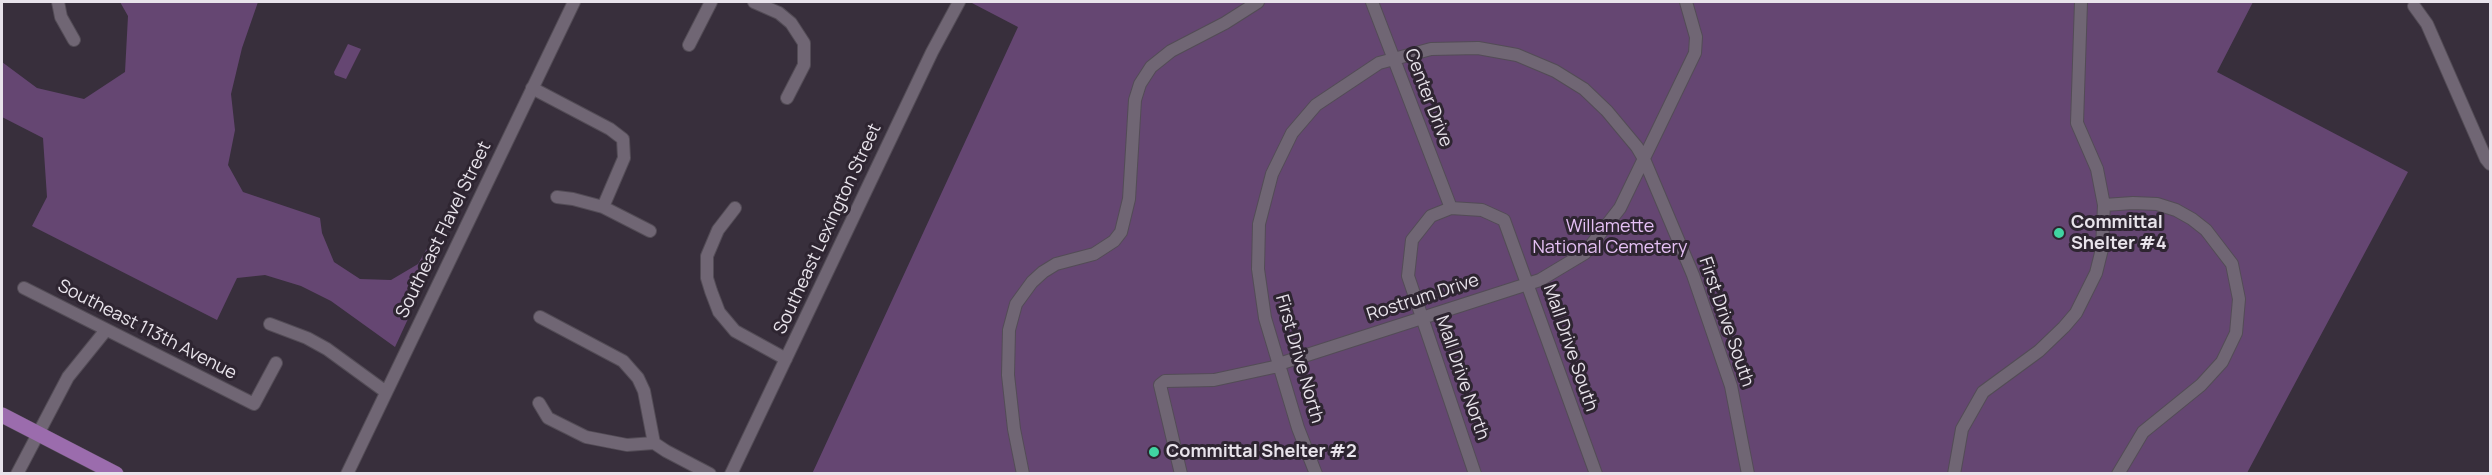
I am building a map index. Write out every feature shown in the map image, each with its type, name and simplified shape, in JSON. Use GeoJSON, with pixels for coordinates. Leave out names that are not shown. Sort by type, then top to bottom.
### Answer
{"type":"FeatureCollection","features":[{"type":"Feature","properties":{"kind":"main road"},"geometry":{"type":"LineString","coordinates":[[2,415],[117,474]]}},
{"type":"Feature","properties":{"kind":"street"},"geometry":{"type":"LineString","coordinates":[[58,2],[61,17],[75,40]]}},
{"type":"Feature","properties":{"kind":"street","name":"Southeast Flavel Street"},"geometry":{"type":"LineString","coordinates":[[347,474],[574,2]]}},
{"type":"Feature","properties":{"kind":"street"},"geometry":{"type":"LineString","coordinates":[[689,45],[711,2]]}},
{"type":"Feature","properties":{"kind":"street"},"geometry":{"type":"LineString","coordinates":[[754,2],[779,13],[791,23],[804,43],[804,65],[787,98]]}},
{"type":"Feature","properties":{"kind":"street","name":"Southeast Lexington Street"},"geometry":{"type":"LineString","coordinates":[[731,474],[918,81],[959,2]]}},
{"type":"Feature","properties":{"kind":"street"},"geometry":{"type":"LineString","coordinates":[[1023,474],[1014,429],[1008,375],[1009,330],[1016,304],[1032,282],[1043,272],[1056,264],[1104,249],[1121,232],[1129,199],[1135,100],[1140,84],[1151,68],[1171,51],[1225,23],[1258,2]]}},
{"type":"Feature","properties":{"kind":"street","name":"Center Drive"},"geometry":{"type":"LineString","coordinates":[[1372,2],[1451,208]]}},
{"type":"Feature","properties":{"kind":"street","name":"Rostrum Drive"},"geometry":{"type":"LineString","coordinates":[[1181,474],[1160,385],[1165,381],[1214,380],[1274,367],[1540,280],[1585,253],[1620,208],[1695,53],[1696,37],[1686,2]]}},
{"type":"Feature","properties":{"kind":"street"},"geometry":{"type":"LineString","coordinates":[[1954,474],[1962,429],[1983,392],[2049,343],[2076,313],[2096,273],[2102,249],[2104,205],[2097,170],[2077,123],[2080,2]]}},
{"type":"Feature","properties":{"kind":"street"},"geometry":{"type":"LineString","coordinates":[[2414,6],[2427,24],[2469,117],[2482,152],[2490,164]]}},
{"type":"Feature","properties":{"kind":"street","name":"First Drive South"},"geometry":{"type":"LineString","coordinates":[[1393,59],[1431,50],[1478,48],[1517,55],[1555,71],[1584,89],[1606,111],[1644,159],[1693,276],[1731,386],[1748,474]]}},
{"type":"Feature","properties":{"kind":"street","name":"First Drive North"},"geometry":{"type":"LineString","coordinates":[[1316,474],[1298,428],[1265,318],[1258,269],[1259,224],[1272,174],[1292,133],[1316,105],[1379,63],[1393,59]]}},
{"type":"Feature","properties":{"kind":"street"},"geometry":{"type":"LineString","coordinates":[[532,88],[610,129],[623,139],[624,158],[603,207]]}},
{"type":"Feature","properties":{"kind":"street"},"geometry":{"type":"LineString","coordinates":[[556,197],[603,207],[650,231]]}},
{"type":"Feature","properties":{"kind":"street"},"geometry":{"type":"LineString","coordinates":[[2104,205],[2157,204],[2176,210],[2192,219],[2206,230],[2232,264],[2239,299],[2236,333],[2222,362],[2201,385],[2143,432],[2118,474]]}},
{"type":"Feature","properties":{"kind":"street"},"geometry":{"type":"LineString","coordinates":[[735,208],[718,230],[707,256],[707,278],[711,291],[719,312],[735,331],[786,359]]}},
{"type":"Feature","properties":{"kind":"street","name":"Mall Drive South"},"geometry":{"type":"LineString","coordinates":[[1451,208],[1482,210],[1504,220],[1596,474]]}},
{"type":"Feature","properties":{"kind":"street","name":"Mall Drive North"},"geometry":{"type":"LineString","coordinates":[[1451,208],[1431,216],[1412,240],[1408,276],[1475,474]]}},
{"type":"Feature","properties":{"kind":"street","name":"Southeast 113th Avenue"},"geometry":{"type":"LineString","coordinates":[[24,288],[254,404],[276,363]]}},
{"type":"Feature","properties":{"kind":"street"},"geometry":{"type":"LineString","coordinates":[[540,318],[612,354],[630,368],[644,391],[654,442],[666,451],[710,474]]}},
{"type":"Feature","properties":{"kind":"street"},"geometry":{"type":"LineString","coordinates":[[270,324],[290,330],[327,348],[386,392]]}},
{"type":"Feature","properties":{"kind":"street"},"geometry":{"type":"LineString","coordinates":[[17,474],[74,369],[92,350],[106,330]]}},
{"type":"Feature","properties":{"kind":"street"},"geometry":{"type":"LineString","coordinates":[[539,403],[548,418],[586,437],[627,445],[654,442]]}},
{"type":"Feature","properties":{"kind":"green space"},"geometry":{"type":"Polygon","coordinates":[[[120,2],[258,2],[242,48],[231,94],[235,130],[228,165],[243,192],[320,218],[322,233],[334,262],[360,279],[391,280],[418,264],[434,236],[444,241],[395,347],[331,301],[301,286],[265,275],[237,278],[217,320],[32,226],[47,197],[43,138],[2,117],[2,62],[37,88],[84,99],[125,72],[128,16],[120,2]]]}},
{"type":"Feature","properties":{"kind":"green space","name":"Willamette National Cemetery"},"geometry":{"type":"Polygon","coordinates":[[[970,2],[2253,2],[2217,72],[2408,172],[2247,473],[812,474],[1018,27],[970,2]]]}},
{"type":"Feature","properties":{"kind":"green space"},"geometry":{"type":"Polygon","coordinates":[[[348,44],[361,49],[346,79],[335,75],[334,72],[348,44]]]}},
{"type":"Feature","properties":{"kind":"place","name":"Committal Shelter #4"},"geometry":{"type":"Point","coordinates":[2059,233]}},
{"type":"Feature","properties":{"kind":"place","name":"Committal Shelter #2"},"geometry":{"type":"Point","coordinates":[1154,452]}}]}
